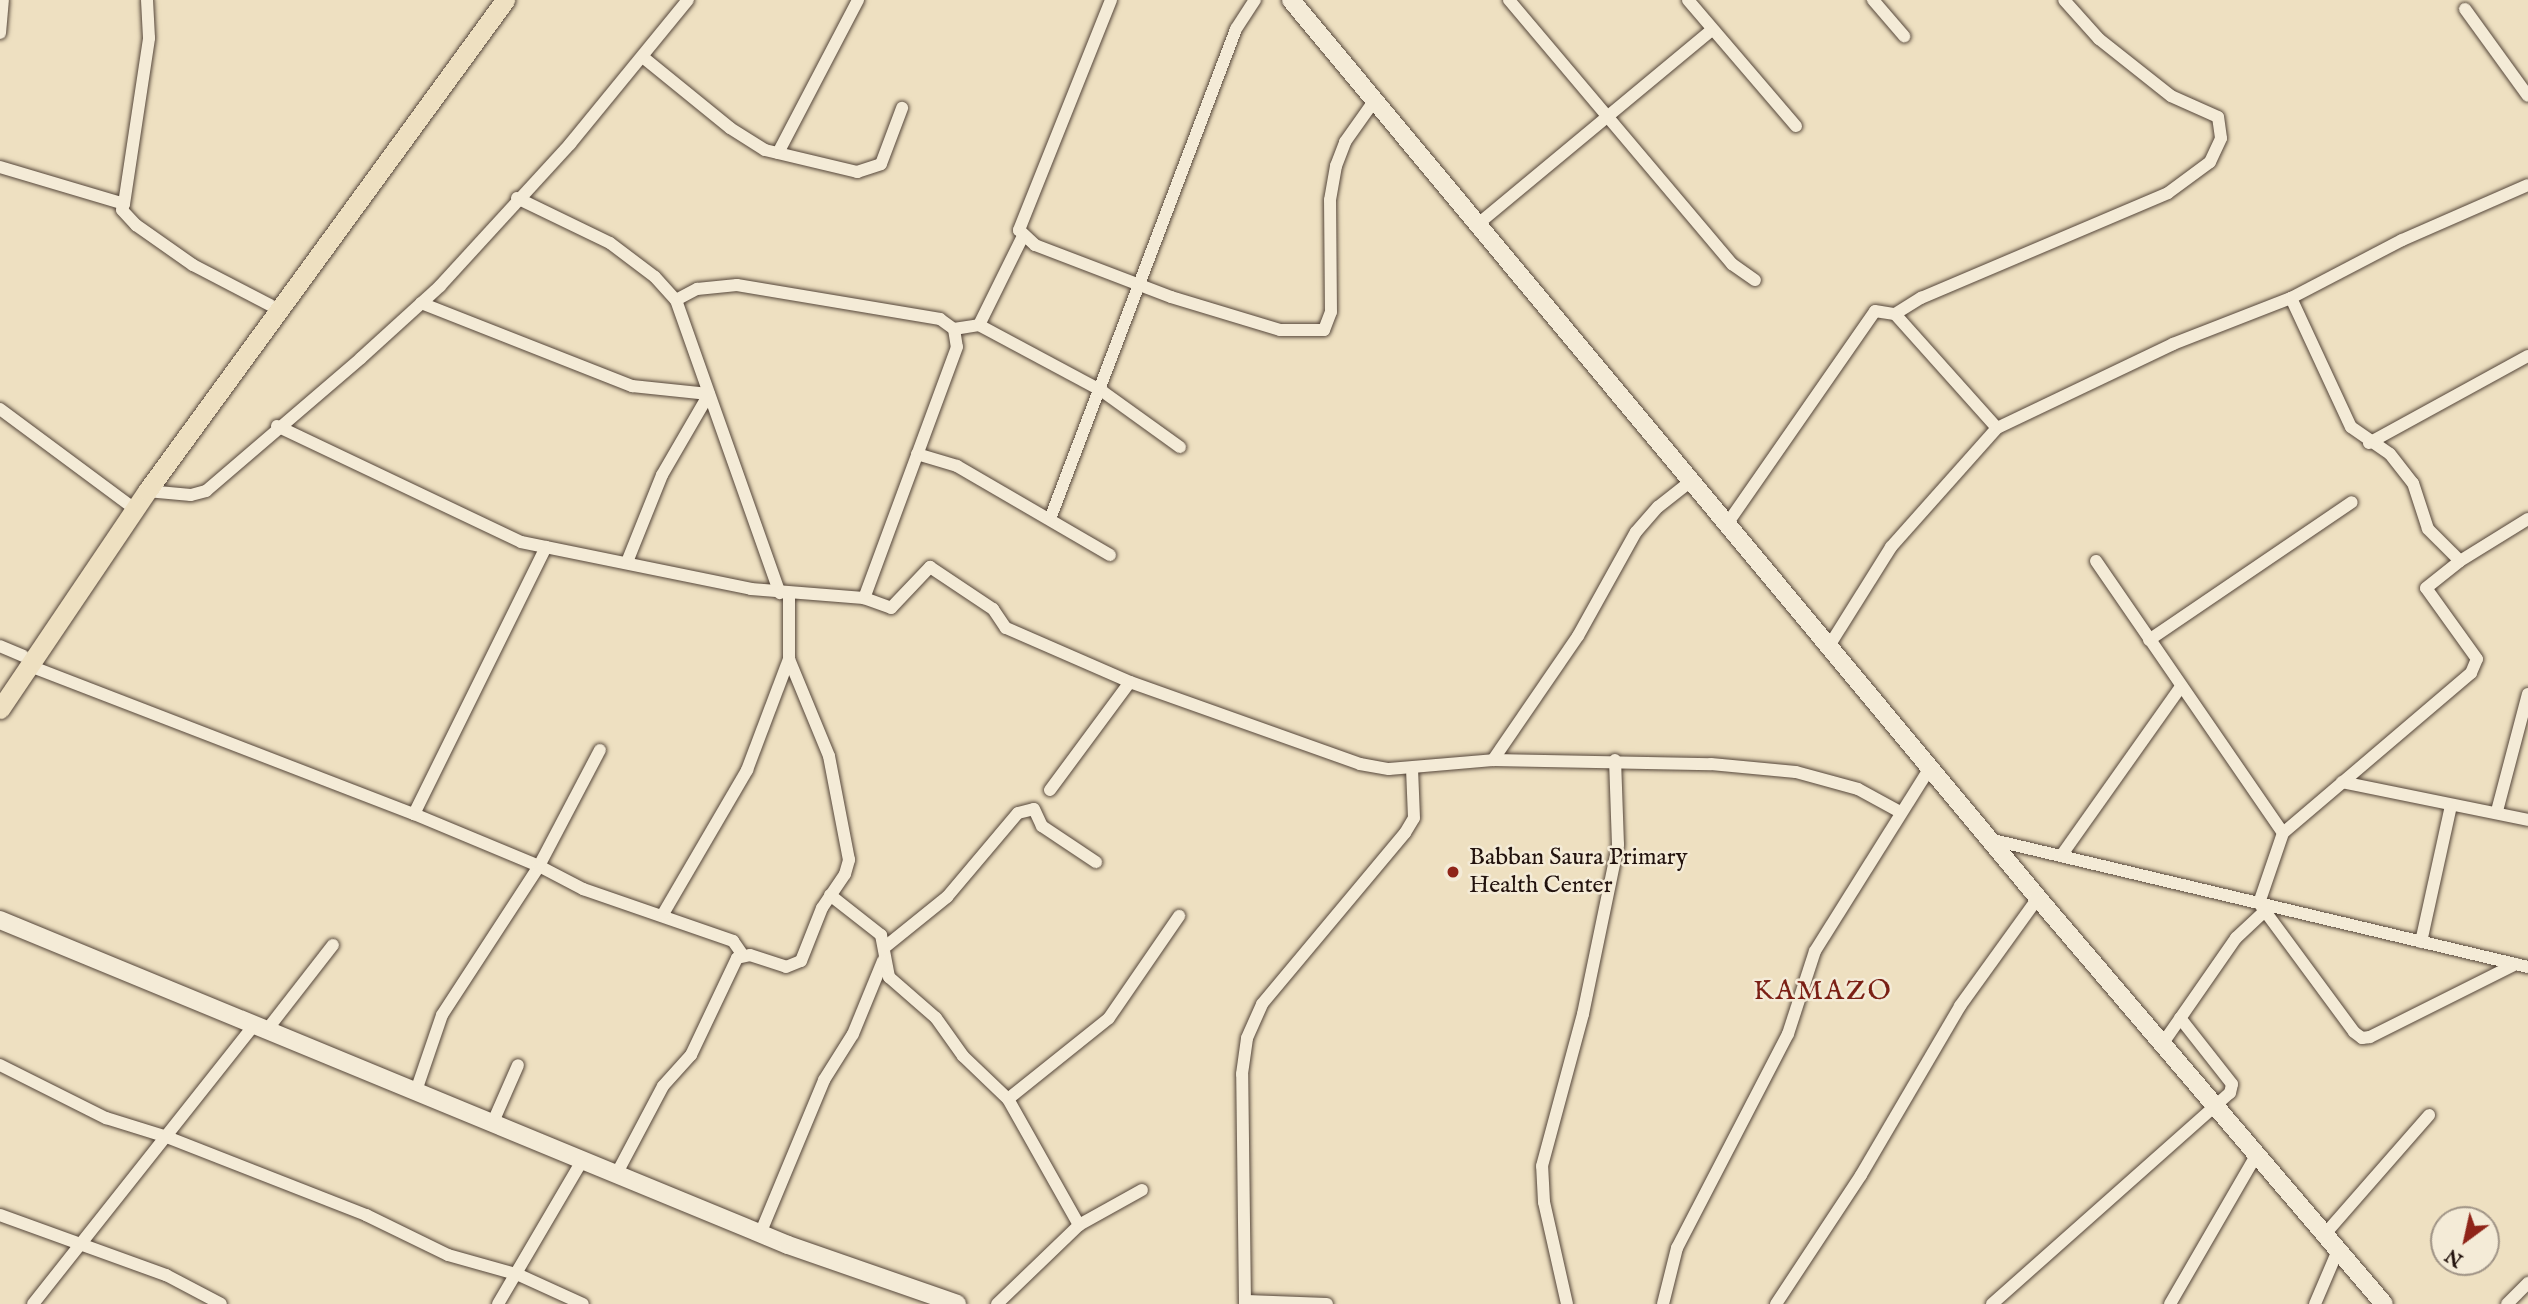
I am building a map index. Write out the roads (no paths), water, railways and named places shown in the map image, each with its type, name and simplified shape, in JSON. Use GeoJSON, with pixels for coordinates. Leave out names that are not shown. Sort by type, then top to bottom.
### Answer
{"type":"FeatureCollection","features":[{"type":"Feature","properties":{"kind":"main road"},"geometry":{"type":"LineString","coordinates":[[0,689],[26,661],[492,0]]}},
{"type":"Feature","properties":{"kind":"main road"},"geometry":{"type":"LineString","coordinates":[[0,709],[26,661],[128,504],[270,305],[301,271],[505,0]]}},
{"type":"Feature","properties":{"kind":"street"},"geometry":{"type":"LineString","coordinates":[[0,33],[3,0]]}},
{"type":"Feature","properties":{"kind":"street"},"geometry":{"type":"LineString","coordinates":[[147,0],[149,38],[122,209],[136,225],[193,265],[270,305]]}},
{"type":"Feature","properties":{"kind":"street"},"geometry":{"type":"LineString","coordinates":[[147,491],[191,495],[206,491],[277,426],[421,303],[644,58],[688,0]]}},
{"type":"Feature","properties":{"kind":"street"},"geometry":{"type":"LineString","coordinates":[[778,153],[858,0]]}},
{"type":"Feature","properties":{"kind":"street"},"geometry":{"type":"LineString","coordinates":[[1111,0],[1019,230],[1035,245],[1138,285],[1280,330],[1324,330],[1332,312],[1330,200],[1336,166],[1345,142],[1374,101]]}},
{"type":"Feature","properties":{"kind":"street"},"geometry":{"type":"LineString","coordinates":[[1050,519],[1102,391],[1138,285],[1236,29],[1255,0]]}},
{"type":"Feature","properties":{"kind":"street"},"geometry":{"type":"LineString","coordinates":[[1291,0],[2038,898],[2384,1304]]}},
{"type":"Feature","properties":{"kind":"street"},"geometry":{"type":"LineString","coordinates":[[1509,0],[1732,264],[1755,280]]}},
{"type":"Feature","properties":{"kind":"street"},"geometry":{"type":"LineString","coordinates":[[1688,0],[1796,126]]}},
{"type":"Feature","properties":{"kind":"street"},"geometry":{"type":"LineString","coordinates":[[1873,0],[1904,36]]}},
{"type":"Feature","properties":{"kind":"street"},"geometry":{"type":"LineString","coordinates":[[1895,314],[1921,298],[2168,193],[2210,162],[2221,138],[2218,117],[2171,96],[2099,39],[2064,0]]}},
{"type":"Feature","properties":{"kind":"street"},"geometry":{"type":"LineString","coordinates":[[2465,9],[2528,96]]}},
{"type":"Feature","properties":{"kind":"street"},"geometry":{"type":"LineString","coordinates":[[1478,225],[1712,30]]}},
{"type":"Feature","properties":{"kind":"street"},"geometry":{"type":"LineString","coordinates":[[644,58],[730,128],[778,153],[857,172],[869,171],[881,164],[902,108]]}},
{"type":"Feature","properties":{"kind":"street"},"geometry":{"type":"LineString","coordinates":[[0,167],[124,204]]}},
{"type":"Feature","properties":{"kind":"street"},"geometry":{"type":"LineString","coordinates":[[1829,646],[1891,547],[1997,428],[2174,344],[2291,298],[2402,240],[2528,186]]}},
{"type":"Feature","properties":{"kind":"street"},"geometry":{"type":"LineString","coordinates":[[0,646],[26,661],[539,866],[583,889],[733,940],[742,954],[786,967],[801,961],[830,895],[840,884],[849,860],[829,756],[789,659],[784,593],[676,300],[610,243],[517,198]]}},
{"type":"Feature","properties":{"kind":"street"},"geometry":{"type":"LineString","coordinates":[[979,325],[1023,236]]}},
{"type":"Feature","properties":{"kind":"street"},"geometry":{"type":"LineString","coordinates":[[676,300],[697,289],[737,285],[940,319],[954,328],[979,325],[1102,391],[1180,447]]}},
{"type":"Feature","properties":{"kind":"street"},"geometry":{"type":"LineString","coordinates":[[2291,298],[2351,427],[2370,443],[2390,454],[2413,483],[2428,529],[2460,561]]}},
{"type":"Feature","properties":{"kind":"street"},"geometry":{"type":"LineString","coordinates":[[421,303],[632,386],[709,394]]}},
{"type":"Feature","properties":{"kind":"street"},"geometry":{"type":"LineString","coordinates":[[1727,524],[1869,314],[1883,309],[1895,314],[1997,428]]}},
{"type":"Feature","properties":{"kind":"street"},"geometry":{"type":"LineString","coordinates":[[864,598],[957,347],[954,328]]}},
{"type":"Feature","properties":{"kind":"street"},"geometry":{"type":"LineString","coordinates":[[2370,443],[2528,356]]}},
{"type":"Feature","properties":{"kind":"street"},"geometry":{"type":"LineString","coordinates":[[626,562],[662,475],[709,394]]}},
{"type":"Feature","properties":{"kind":"street"},"geometry":{"type":"LineString","coordinates":[[0,409],[128,504]]}},
{"type":"Feature","properties":{"kind":"street"},"geometry":{"type":"LineString","coordinates":[[277,426],[463,511],[502,534],[546,547],[784,593],[864,598],[891,608],[930,567],[993,609],[1006,628],[1130,682],[1360,764],[1412,769],[1493,760],[1615,760],[1796,772],[1858,789],[1900,812]]}},
{"type":"Feature","properties":{"kind":"street"},"geometry":{"type":"LineString","coordinates":[[917,454],[957,466],[1110,555]]}},
{"type":"Feature","properties":{"kind":"street"},"geometry":{"type":"LineString","coordinates":[[1493,760],[1578,636],[1636,532],[1658,507],[1692,481]]}},
{"type":"Feature","properties":{"kind":"street"},"geometry":{"type":"LineString","coordinates":[[2149,640],[2352,502]]}},
{"type":"Feature","properties":{"kind":"street"},"geometry":{"type":"LineString","coordinates":[[2163,1043],[2236,937],[2262,907],[2283,833],[2477,664],[2426,588],[2460,561],[2528,519]]}},
{"type":"Feature","properties":{"kind":"street"},"geometry":{"type":"LineString","coordinates":[[414,814],[546,547]]}},
{"type":"Feature","properties":{"kind":"street"},"geometry":{"type":"LineString","coordinates":[[2096,561],[2180,688],[2283,833]]}},
{"type":"Feature","properties":{"kind":"street"},"geometry":{"type":"LineString","coordinates":[[663,914],[747,770],[789,659]]}},
{"type":"Feature","properties":{"kind":"street"},"geometry":{"type":"LineString","coordinates":[[1050,790],[1130,682]]}},
{"type":"Feature","properties":{"kind":"street"},"geometry":{"type":"LineString","coordinates":[[2061,856],[2180,688]]}},
{"type":"Feature","properties":{"kind":"street"},"geometry":{"type":"LineString","coordinates":[[2497,811],[2528,694]]}},
{"type":"Feature","properties":{"kind":"street"},"geometry":{"type":"LineString","coordinates":[[416,1091],[442,1015],[539,866],[600,750]]}},
{"type":"Feature","properties":{"kind":"street"},"geometry":{"type":"LineString","coordinates":[[1567,1304],[1544,1202],[1542,1166],[1583,1014],[1618,845],[1615,760]]}},
{"type":"Feature","properties":{"kind":"street"},"geometry":{"type":"LineString","coordinates":[[1663,1304],[1677,1248],[1788,1034],[1815,951],[1930,768]]}},
{"type":"Feature","properties":{"kind":"street"},"geometry":{"type":"LineString","coordinates":[[1326,1304],[1246,1302],[1242,1074],[1247,1038],[1262,1004],[1405,833],[1414,818],[1412,769]]}},
{"type":"Feature","properties":{"kind":"street"},"geometry":{"type":"LineString","coordinates":[[2343,782],[2451,806],[2497,811],[2528,820]]}},
{"type":"Feature","properties":{"kind":"street"},"geometry":{"type":"LineString","coordinates":[[2421,942],[2451,806]]}},
{"type":"Feature","properties":{"kind":"street"},"geometry":{"type":"LineString","coordinates":[[885,947],[947,897],[1018,813],[1034,808],[1042,826],[1096,862]]}},
{"type":"Feature","properties":{"kind":"street"},"geometry":{"type":"LineString","coordinates":[[1989,839],[2262,907],[2522,966]]}},
{"type":"Feature","properties":{"kind":"street"},"geometry":{"type":"LineString","coordinates":[[760,1234],[824,1080],[853,1034],[883,961],[885,947],[881,935],[867,920],[830,895]]}},
{"type":"Feature","properties":{"kind":"street"},"geometry":{"type":"LineString","coordinates":[[1776,1304],[1861,1175],[1960,1006],[2038,898]]}},
{"type":"Feature","properties":{"kind":"street"},"geometry":{"type":"LineString","coordinates":[[2262,907],[2362,1038],[2522,966]]}},
{"type":"Feature","properties":{"kind":"street"},"geometry":{"type":"LineString","coordinates":[[1008,1099],[1109,1018],[1179,916]]}},
{"type":"Feature","properties":{"kind":"street"},"geometry":{"type":"LineString","coordinates":[[0,920],[259,1029],[583,1158],[760,1234],[957,1304]]}},
{"type":"Feature","properties":{"kind":"street"},"geometry":{"type":"LineString","coordinates":[[33,1304],[167,1137],[334,945]]}},
{"type":"Feature","properties":{"kind":"street"},"geometry":{"type":"LineString","coordinates":[[617,1173],[663,1086],[691,1055],[742,954]]}},
{"type":"Feature","properties":{"kind":"street"},"geometry":{"type":"LineString","coordinates":[[883,961],[889,977],[936,1018],[963,1056],[1008,1099],[1079,1226]]}},
{"type":"Feature","properties":{"kind":"street"},"geometry":{"type":"LineString","coordinates":[[1992,1304],[2230,1093],[2232,1084],[2180,1018]]}},
{"type":"Feature","properties":{"kind":"street"},"geometry":{"type":"LineString","coordinates":[[0,1065],[106,1118],[167,1137],[366,1215],[449,1255],[515,1275],[583,1304]]}},
{"type":"Feature","properties":{"kind":"street"},"geometry":{"type":"LineString","coordinates":[[493,1122],[518,1065]]}},
{"type":"Feature","properties":{"kind":"street"},"geometry":{"type":"LineString","coordinates":[[2325,1234],[2429,1115]]}},
{"type":"Feature","properties":{"kind":"street"},"geometry":{"type":"LineString","coordinates":[[2170,1304],[2257,1153]]}},
{"type":"Feature","properties":{"kind":"street"},"geometry":{"type":"LineString","coordinates":[[498,1304],[583,1158]]}},
{"type":"Feature","properties":{"kind":"street"},"geometry":{"type":"LineString","coordinates":[[997,1304],[1079,1226],[1142,1190]]}},
{"type":"Feature","properties":{"kind":"street"},"geometry":{"type":"LineString","coordinates":[[0,1215],[78,1246],[166,1275],[221,1304]]}},
{"type":"Feature","properties":{"kind":"street"},"geometry":{"type":"LineString","coordinates":[[2315,1304],[2338,1250]]}},
{"type":"Feature","properties":{"kind":"street"},"geometry":{"type":"LineString","coordinates":[[2507,1304],[2528,1283]]}},
{"type":"Feature","properties":{"kind":"place","name":"Babban Saura Primary Health Center"},"geometry":{"type":"Point","coordinates":[1453,872]}},
{"type":"Feature","properties":{"kind":"district","name":"KAMAZO"},"geometry":{"type":"Point","coordinates":[1823,992]}}]}
